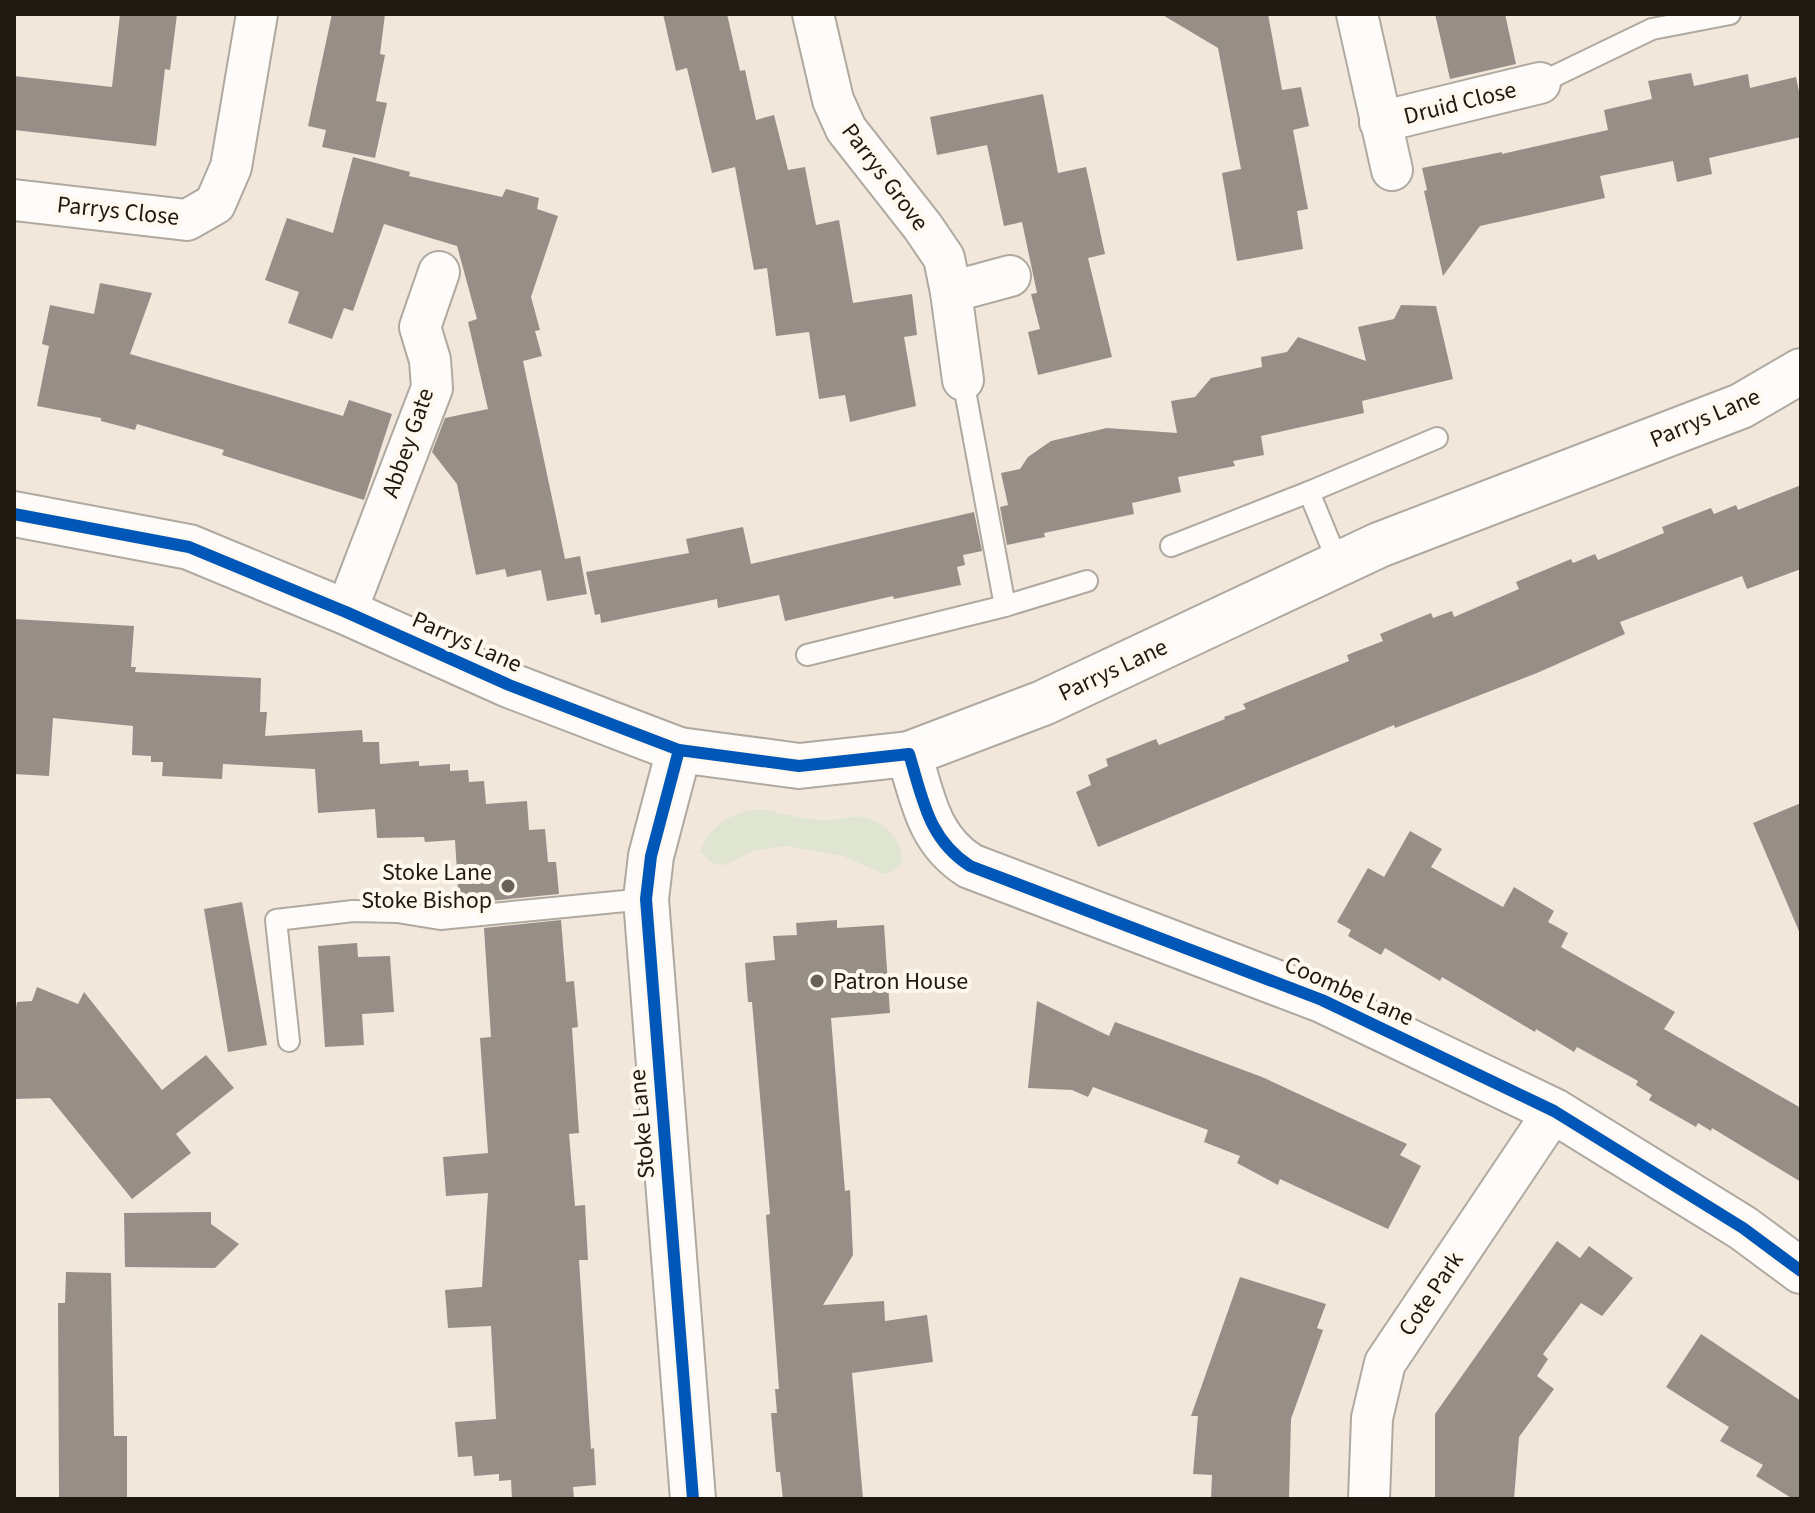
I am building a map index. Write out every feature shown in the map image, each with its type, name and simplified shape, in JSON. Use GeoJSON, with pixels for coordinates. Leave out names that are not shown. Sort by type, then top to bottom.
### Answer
{"type":"FeatureCollection","features":[{"type":"Feature","properties":{"kind":"main road","name":"Parrys Lane"},"geometry":{"type":"LineString","coordinates":[[14,514],[189,547],[346,612],[509,685],[679,750],[799,766],[909,754],[1043,703],[1379,545],[1741,406],[1801,371]]}},
{"type":"Feature","properties":{"kind":"main road","name":"Stoke Lane"},"geometry":{"type":"LineString","coordinates":[[679,750],[651,856],[646,899],[693,1499]]}},
{"type":"Feature","properties":{"kind":"main road","name":"Coombe Lane"},"geometry":{"type":"LineString","coordinates":[[909,754],[930,825],[954,856],[970,866],[1322,1000],[1554,1111],[1743,1228],[1801,1271]]}},
{"type":"Feature","properties":{"kind":"street","name":"Parrys Close"},"geometry":{"type":"LineString","coordinates":[[14,200],[187,220],[215,204],[231,167],[257,14]]}},
{"type":"Feature","properties":{"kind":"street","name":"Parrys Grove"},"geometry":{"type":"LineString","coordinates":[[813,14],[833,100],[846,129],[944,258],[963,380]]}},
{"type":"Feature","properties":{"kind":"street","name":"Druid Close"},"geometry":{"type":"LineString","coordinates":[[1357,14],[1392,170]]}},
{"type":"Feature","properties":{"kind":"street","name":"Druid Close"},"geometry":{"type":"LineString","coordinates":[[1380,122],[1540,83]]}},
{"type":"Feature","properties":{"kind":"street","name":"Abbey Gate"},"geometry":{"type":"LineString","coordinates":[[346,612],[432,388],[430,360],[420,327],[439,272]]}},
{"type":"Feature","properties":{"kind":"street"},"geometry":{"type":"LineString","coordinates":[[951,292],[1010,276]]}},
{"type":"Feature","properties":{"kind":"street","name":"Cote Park"},"geometry":{"type":"LineString","coordinates":[[1369,1499],[1372,1418],[1385,1363],[1554,1111]]}},
{"type":"Feature","properties":{"kind":"lane"},"geometry":{"type":"LineString","coordinates":[[1540,83],[1652,29],[1730,14]]}},
{"type":"Feature","properties":{"kind":"lane"},"geometry":{"type":"LineString","coordinates":[[963,380],[1005,606]]}},
{"type":"Feature","properties":{"kind":"lane"},"geometry":{"type":"LineString","coordinates":[[1171,546],[1437,438]]}},
{"type":"Feature","properties":{"kind":"lane"},"geometry":{"type":"LineString","coordinates":[[1309,492],[1339,565]]}},
{"type":"Feature","properties":{"kind":"lane"},"geometry":{"type":"LineString","coordinates":[[807,655],[1005,606],[1087,581]]}},
{"type":"Feature","properties":{"kind":"lane"},"geometry":{"type":"LineString","coordinates":[[289,1041],[276,920],[353,911],[397,912],[440,919],[646,899]]}},
{"type":"Feature","properties":{"kind":"green space"},"geometry":{"type":"Polygon","coordinates":[[[761,809],[816,820],[871,819],[890,832],[899,845],[903,861],[893,871],[884,874],[843,856],[787,846],[755,850],[725,865],[714,864],[700,852],[710,833],[724,821],[740,813],[761,809]]]}},
{"type":"Feature","properties":{"kind":"building"},"geometry":{"type":"Polygon","coordinates":[[[120,14],[177,14],[170,70],[165,69],[156,146],[14,130],[14,76],[112,87],[120,14]]]}},
{"type":"Feature","properties":{"kind":"building"},"geometry":{"type":"Polygon","coordinates":[[[332,14],[385,14],[380,54],[385,55],[376,101],[387,103],[375,158],[322,147],[326,130],[308,126],[332,14]]]}},
{"type":"Feature","properties":{"kind":"building"},"geometry":{"type":"Polygon","coordinates":[[[663,14],[727,14],[740,71],[745,70],[756,120],[774,115],[788,170],[805,167],[816,225],[839,220],[853,303],[912,294],[917,335],[904,337],[916,406],[850,422],[845,395],[819,399],[809,332],[776,336],[767,268],[754,270],[735,167],[712,173],[687,68],[676,71],[663,14]]]}},
{"type":"Feature","properties":{"kind":"building"},"geometry":{"type":"Polygon","coordinates":[[[1161,14],[1268,14],[1282,90],[1301,87],[1309,126],[1293,130],[1308,209],[1297,211],[1303,249],[1237,261],[1222,173],[1241,169],[1218,48],[1161,14]]]}},
{"type":"Feature","properties":{"kind":"building"},"geometry":{"type":"Polygon","coordinates":[[[1435,14],[1505,14],[1516,64],[1450,79],[1435,14]]]}},
{"type":"Feature","properties":{"kind":"building"},"geometry":{"type":"Polygon","coordinates":[[[1691,73],[1694,86],[1748,74],[1750,88],[1796,77],[1801,101],[1801,137],[1709,158],[1712,174],[1677,182],[1673,161],[1600,176],[1605,198],[1480,226],[1443,276],[1424,191],[1427,190],[1422,168],[1608,130],[1604,110],[1652,99],[1648,81],[1691,73]]]}},
{"type":"Feature","properties":{"kind":"building"},"geometry":{"type":"Polygon","coordinates":[[[1043,94],[1058,173],[1086,167],[1105,254],[1088,258],[1112,357],[1038,375],[1028,332],[1040,329],[1031,294],[1037,293],[1022,222],[1004,226],[987,145],[937,155],[930,117],[1043,94]]]}},
{"type":"Feature","properties":{"kind":"building"},"geometry":{"type":"Polygon","coordinates":[[[353,157],[410,172],[409,176],[502,197],[506,189],[539,198],[537,209],[558,216],[531,297],[540,330],[535,331],[542,356],[523,361],[565,559],[580,556],[587,594],[547,601],[541,570],[507,577],[505,569],[476,575],[457,484],[432,452],[445,418],[488,409],[468,322],[477,319],[457,246],[384,224],[353,311],[344,308],[332,339],[288,323],[299,292],[265,280],[287,218],[333,233],[353,157]]]}},
{"type":"Feature","properties":{"kind":"building"},"geometry":{"type":"Polygon","coordinates":[[[100,283],[152,293],[130,354],[343,416],[349,400],[392,414],[364,500],[222,455],[224,450],[137,424],[135,430],[101,421],[101,418],[37,406],[49,346],[42,344],[50,305],[94,314],[100,283]]]}},
{"type":"Feature","properties":{"kind":"building"},"geometry":{"type":"Polygon","coordinates":[[[1401,305],[1436,306],[1453,379],[1362,401],[1364,413],[1261,436],[1264,455],[1233,461],[1235,466],[1178,477],[1181,492],[1132,503],[1134,514],[1044,533],[1045,537],[1007,545],[1000,507],[1008,505],[1001,473],[1020,469],[1028,457],[1051,441],[1107,428],[1177,433],[1171,401],[1195,397],[1211,378],[1262,367],[1261,357],[1287,352],[1298,337],[1366,361],[1358,327],[1394,319],[1401,305]]]}},
{"type":"Feature","properties":{"kind":"building"},"geometry":{"type":"Polygon","coordinates":[[[1801,485],[1801,569],[1747,589],[1742,576],[1620,622],[1625,634],[1537,673],[1395,728],[1394,725],[1098,847],[1076,792],[1091,785],[1088,775],[1108,766],[1106,759],[1156,739],[1159,745],[1225,719],[1246,709],[1243,704],[1349,661],[1347,655],[1383,641],[1380,634],[1431,613],[1433,618],[1452,611],[1454,617],[1519,589],[1516,582],[1571,559],[1573,563],[1595,554],[1598,560],[1664,533],[1662,527],[1711,508],[1714,514],[1736,505],[1738,510],[1801,485]]]}},
{"type":"Feature","properties":{"kind":"building"},"geometry":{"type":"Polygon","coordinates":[[[974,512],[982,551],[963,555],[965,565],[957,567],[961,585],[894,599],[893,596],[785,621],[779,595],[718,608],[717,599],[601,623],[600,614],[595,615],[586,572],[689,553],[686,539],[743,527],[751,564],[974,512]]]}},
{"type":"Feature","properties":{"kind":"building"},"geometry":{"type":"Polygon","coordinates":[[[14,619],[134,626],[131,667],[136,667],[135,672],[261,678],[260,712],[267,712],[265,736],[362,730],[363,742],[379,742],[380,764],[419,761],[419,766],[450,764],[450,771],[468,770],[469,782],[484,781],[486,804],[527,801],[529,830],[545,829],[548,862],[556,862],[559,894],[459,904],[455,840],[425,842],[424,837],[377,838],[375,809],[318,813],[315,769],[223,764],[222,779],[162,776],[163,762],[151,762],[151,756],[132,755],[133,726],[53,718],[49,776],[14,774],[14,619]]]}},
{"type":"Feature","properties":{"kind":"building"},"geometry":{"type":"Polygon","coordinates":[[[1801,803],[1801,936],[1753,823],[1801,803]]]}},
{"type":"Feature","properties":{"kind":"building"},"geometry":{"type":"Polygon","coordinates":[[[1410,831],[1442,849],[1431,867],[1503,907],[1514,887],[1554,911],[1548,922],[1568,933],[1561,947],[1675,1012],[1664,1029],[1801,1108],[1801,1182],[1712,1128],[1711,1131],[1698,1123],[1696,1127],[1649,1100],[1652,1095],[1636,1085],[1638,1081],[1577,1047],[1574,1052],[1442,977],[1440,981],[1385,948],[1381,955],[1348,936],[1351,930],[1337,922],[1368,868],[1384,877],[1410,831]]]}},
{"type":"Feature","properties":{"kind":"building"},"geometry":{"type":"Polygon","coordinates":[[[242,902],[267,1045],[228,1052],[204,909],[242,902]]]}},
{"type":"Feature","properties":{"kind":"building"},"geometry":{"type":"Polygon","coordinates":[[[561,920],[566,982],[574,981],[578,1027],[572,1028],[579,1133],[569,1134],[575,1206],[585,1205],[588,1260],[579,1260],[596,1485],[573,1487],[574,1499],[512,1499],[511,1480],[499,1481],[499,1474],[474,1476],[472,1456],[458,1457],[455,1422],[496,1419],[491,1326],[448,1328],[445,1290],[482,1287],[488,1193],[446,1196],[443,1157],[488,1153],[480,1038],[491,1037],[484,928],[561,920]]]}},
{"type":"Feature","properties":{"kind":"building"},"geometry":{"type":"Polygon","coordinates":[[[837,920],[837,928],[884,925],[890,1013],[831,1018],[845,1191],[850,1190],[853,1255],[823,1305],[884,1301],[885,1321],[927,1315],[933,1362],[852,1373],[863,1499],[783,1499],[780,1472],[776,1472],[771,1413],[777,1413],[775,1389],[779,1389],[766,1215],[770,1214],[752,1002],[748,1002],[745,963],[775,960],[773,936],[797,935],[796,923],[837,920]]]}},
{"type":"Feature","properties":{"kind":"building"},"geometry":{"type":"Polygon","coordinates":[[[357,943],[358,957],[390,956],[394,1012],[362,1014],[364,1045],[325,1047],[318,946],[357,943]]]}},
{"type":"Feature","properties":{"kind":"building"},"geometry":{"type":"Polygon","coordinates":[[[37,987],[78,1004],[84,992],[162,1090],[206,1055],[234,1088],[176,1134],[191,1153],[132,1199],[50,1098],[14,1099],[14,1019],[17,1002],[32,1001],[37,987]]]}},
{"type":"Feature","properties":{"kind":"building"},"geometry":{"type":"Polygon","coordinates":[[[1037,1001],[1109,1036],[1115,1022],[1262,1077],[1407,1144],[1400,1155],[1421,1166],[1388,1229],[1280,1179],[1278,1185],[1237,1163],[1240,1156],[1204,1142],[1208,1130],[1093,1087],[1088,1097],[1072,1090],[1028,1088],[1037,1001]]]}},
{"type":"Feature","properties":{"kind":"building"},"geometry":{"type":"Polygon","coordinates":[[[211,1212],[211,1224],[239,1244],[215,1268],[125,1267],[124,1213],[211,1212]]]}},
{"type":"Feature","properties":{"kind":"building"},"geometry":{"type":"Polygon","coordinates":[[[1557,1241],[1580,1258],[1589,1246],[1633,1278],[1602,1316],[1581,1303],[1543,1354],[1548,1359],[1537,1376],[1554,1389],[1519,1437],[1514,1499],[1435,1499],[1435,1414],[1557,1241]]]}},
{"type":"Feature","properties":{"kind":"building"},"geometry":{"type":"Polygon","coordinates":[[[66,1272],[111,1273],[114,1436],[127,1436],[127,1499],[59,1499],[58,1303],[65,1303],[66,1272]]]}},
{"type":"Feature","properties":{"kind":"building"},"geometry":{"type":"Polygon","coordinates":[[[1240,1277],[1326,1304],[1317,1328],[1323,1330],[1291,1419],[1289,1499],[1211,1499],[1212,1475],[1193,1474],[1198,1416],[1191,1416],[1240,1277]]]}},
{"type":"Feature","properties":{"kind":"building"},"geometry":{"type":"Polygon","coordinates":[[[1701,1334],[1801,1401],[1801,1499],[1793,1499],[1756,1476],[1763,1465],[1720,1441],[1729,1427],[1666,1387],[1701,1334]]]}},
{"type":"Feature","properties":{"kind":"cycle path"},"geometry":{"type":"LineString","coordinates":[[14,514],[189,547],[346,612],[509,685],[679,750],[799,766],[909,754],[923,802],[936,831],[970,866],[1322,1000],[1554,1111],[1743,1228],[1801,1271]]}},
{"type":"Feature","properties":{"kind":"cycle path"},"geometry":{"type":"LineString","coordinates":[[679,750],[651,856],[646,899],[693,1499]]}},
{"type":"Feature","properties":{"kind":"place","name":"Stoke Lane Stoke Bishop"},"geometry":{"type":"Point","coordinates":[508,886]}},
{"type":"Feature","properties":{"kind":"place","name":"Patron House"},"geometry":{"type":"Point","coordinates":[817,981]}}]}
